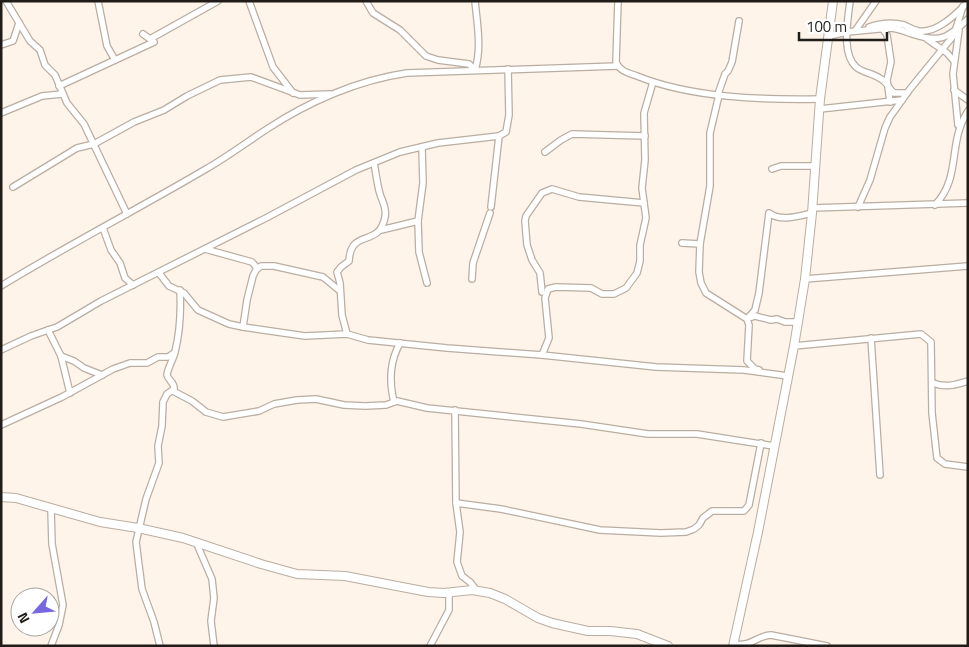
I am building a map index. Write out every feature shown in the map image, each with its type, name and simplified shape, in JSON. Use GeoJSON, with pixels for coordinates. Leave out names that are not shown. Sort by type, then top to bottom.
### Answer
{"type":"FeatureCollection","features":[{"type":"Feature","properties":{"kind":"street"},"geometry":{"type":"LineString","coordinates":[[6,1],[30,41],[40,50],[44,63],[55,75],[62,94],[81,120],[127,214]]}},
{"type":"Feature","properties":{"kind":"street"},"geometry":{"type":"LineString","coordinates":[[98,1],[107,46],[115,60]]}},
{"type":"Feature","properties":{"kind":"street"},"geometry":{"type":"LineString","coordinates":[[150,39],[218,1]]}},
{"type":"Feature","properties":{"kind":"street"},"geometry":{"type":"LineString","coordinates":[[249,1],[274,70],[294,93]]}},
{"type":"Feature","properties":{"kind":"street"},"geometry":{"type":"LineString","coordinates":[[366,1],[373,13],[400,30],[426,56],[438,60],[469,64],[475,70]]}},
{"type":"Feature","properties":{"kind":"street"},"geometry":{"type":"LineString","coordinates":[[475,1],[478,44],[475,70]]}},
{"type":"Feature","properties":{"kind":"street"},"geometry":{"type":"LineString","coordinates":[[618,1],[616,49],[618,66]]}},
{"type":"Feature","properties":{"kind":"street"},"geometry":{"type":"LineString","coordinates":[[827,646],[771,636],[763,637],[749,645],[733,645],[758,532],[805,280],[816,166],[820,99],[833,1]]}},
{"type":"Feature","properties":{"kind":"street"},"geometry":{"type":"LineString","coordinates":[[850,1],[847,32],[850,58],[854,65],[863,71],[881,78],[894,93],[907,93]]}},
{"type":"Feature","properties":{"kind":"street"},"geometry":{"type":"LineString","coordinates":[[857,31],[876,1]]}},
{"type":"Feature","properties":{"kind":"street"},"geometry":{"type":"LineString","coordinates":[[857,31],[887,23],[896,23],[924,31],[948,21],[966,4]]}},
{"type":"Feature","properties":{"kind":"street"},"geometry":{"type":"LineString","coordinates":[[959,128],[954,90],[954,61],[958,29],[966,4]]}},
{"type":"Feature","properties":{"kind":"street"},"geometry":{"type":"LineString","coordinates":[[829,36],[847,32],[895,28],[925,38],[941,39],[949,36],[968,19]]}},
{"type":"Feature","properties":{"kind":"street"},"geometry":{"type":"LineString","coordinates":[[739,21],[732,62],[724,74],[710,133],[710,186],[700,244],[699,272],[706,292],[747,319],[749,325],[747,361],[755,369],[770,373]]}},
{"type":"Feature","properties":{"kind":"street"},"geometry":{"type":"LineString","coordinates":[[1,45],[13,41],[19,23]]}},
{"type":"Feature","properties":{"kind":"street"},"geometry":{"type":"LineString","coordinates":[[882,28],[887,35],[891,62],[887,84],[890,102]]}},
{"type":"Feature","properties":{"kind":"street"},"geometry":{"type":"LineString","coordinates":[[858,207],[870,180],[885,128],[907,93],[958,29]]}},
{"type":"Feature","properties":{"kind":"street"},"geometry":{"type":"LineString","coordinates":[[59,86],[154,42],[143,34]]}},
{"type":"Feature","properties":{"kind":"street"},"geometry":{"type":"LineString","coordinates":[[925,38],[943,50],[954,61]]}},
{"type":"Feature","properties":{"kind":"street"},"geometry":{"type":"LineString","coordinates":[[1,286],[45,259],[209,168],[268,128],[310,105],[335,94],[396,74],[407,72],[618,66],[623,70],[653,82],[719,95],[783,100],[820,99]]}},
{"type":"Feature","properties":{"kind":"street"},"geometry":{"type":"LineString","coordinates":[[1,350],[31,336],[57,327],[133,284],[206,249],[356,170],[400,152],[438,143],[499,136],[506,132],[509,115],[508,69]]}},
{"type":"Feature","properties":{"kind":"street"},"geometry":{"type":"LineString","coordinates":[[13,187],[70,152],[83,146],[94,144],[134,122],[164,110],[220,80],[245,77],[256,78],[294,93],[308,95],[335,94]]}},
{"type":"Feature","properties":{"kind":"street"},"geometry":{"type":"LineString","coordinates":[[542,355],[549,338],[545,298],[548,289],[556,287],[592,288],[602,294],[614,294],[626,288],[637,273],[640,261],[640,245],[646,218],[642,188],[645,160],[644,113],[653,82]]}},
{"type":"Feature","properties":{"kind":"street"},"geometry":{"type":"LineString","coordinates":[[954,90],[968,100]]}},
{"type":"Feature","properties":{"kind":"street"},"geometry":{"type":"LineString","coordinates":[[1,113],[42,96],[62,94]]}},
{"type":"Feature","properties":{"kind":"street"},"geometry":{"type":"LineString","coordinates":[[820,109],[902,100]]}},
{"type":"Feature","properties":{"kind":"street"},"geometry":{"type":"LineString","coordinates":[[935,205],[948,188],[953,173],[955,144],[959,128],[968,111]]}},
{"type":"Feature","properties":{"kind":"street"},"geometry":{"type":"LineString","coordinates":[[545,152],[572,134],[645,136]]}},
{"type":"Feature","properties":{"kind":"street"},"geometry":{"type":"LineString","coordinates":[[472,279],[473,263],[490,210],[499,136]]}},
{"type":"Feature","properties":{"kind":"street"},"geometry":{"type":"LineString","coordinates":[[422,147],[423,183],[418,221],[419,252],[427,283]]}},
{"type":"Feature","properties":{"kind":"street"},"geometry":{"type":"LineString","coordinates":[[374,163],[380,195],[385,207],[385,216],[381,230]]}},
{"type":"Feature","properties":{"kind":"street"},"geometry":{"type":"LineString","coordinates":[[772,169],[781,166],[816,166]]}},
{"type":"Feature","properties":{"kind":"street"},"geometry":{"type":"LineString","coordinates":[[542,292],[540,273],[532,260],[527,245],[525,221],[526,216],[542,193],[552,189],[579,197],[644,203]]}},
{"type":"Feature","properties":{"kind":"street"},"geometry":{"type":"LineString","coordinates":[[747,319],[755,310],[759,293],[769,213],[773,216],[792,218],[812,210],[968,203]]}},
{"type":"Feature","properties":{"kind":"street"},"geometry":{"type":"LineString","coordinates":[[347,334],[342,315],[340,281],[337,274],[341,267],[349,261],[352,247],[381,230],[418,221]]}},
{"type":"Feature","properties":{"kind":"street"},"geometry":{"type":"LineString","coordinates":[[103,228],[111,250],[121,265],[125,278],[133,284]]}},
{"type":"Feature","properties":{"kind":"street"},"geometry":{"type":"LineString","coordinates":[[682,243],[700,244]]}},
{"type":"Feature","properties":{"kind":"street"},"geometry":{"type":"LineString","coordinates":[[206,249],[252,262],[257,268]]}},
{"type":"Feature","properties":{"kind":"street"},"geometry":{"type":"LineString","coordinates":[[257,268],[268,265],[323,277],[340,291]]}},
{"type":"Feature","properties":{"kind":"street"},"geometry":{"type":"LineString","coordinates":[[805,280],[968,266]]}},
{"type":"Feature","properties":{"kind":"street"},"geometry":{"type":"LineString","coordinates":[[243,327],[247,300],[257,268]]}},
{"type":"Feature","properties":{"kind":"street"},"geometry":{"type":"LineString","coordinates":[[159,273],[169,286],[180,290],[198,310],[229,324],[243,327],[312,336],[347,334],[368,340],[656,367],[736,370],[788,376]]}},
{"type":"Feature","properties":{"kind":"street"},"geometry":{"type":"LineString","coordinates":[[160,646],[154,622],[142,589],[136,547],[138,528],[159,463],[158,446],[162,426],[163,402],[174,386],[167,375],[175,353],[181,314],[180,290]]}},
{"type":"Feature","properties":{"kind":"street"},"geometry":{"type":"LineString","coordinates":[[747,319],[755,316],[771,320],[777,318],[785,322],[798,322]]}},
{"type":"Feature","properties":{"kind":"street"},"geometry":{"type":"LineString","coordinates":[[48,330],[61,356],[70,393]]}},
{"type":"Feature","properties":{"kind":"street"},"geometry":{"type":"LineString","coordinates":[[794,346],[922,334],[928,338],[931,342],[932,413],[937,458],[945,464],[968,467]]}},
{"type":"Feature","properties":{"kind":"street"},"geometry":{"type":"LineString","coordinates":[[871,338],[880,475]]}},
{"type":"Feature","properties":{"kind":"street"},"geometry":{"type":"LineString","coordinates":[[394,402],[392,361],[400,343]]}},
{"type":"Feature","properties":{"kind":"street"},"geometry":{"type":"LineString","coordinates":[[1,425],[70,393],[102,374],[130,363],[148,362],[158,357],[168,357],[175,353]]}},
{"type":"Feature","properties":{"kind":"street"},"geometry":{"type":"LineString","coordinates":[[61,356],[74,361],[84,368],[102,374]]}},
{"type":"Feature","properties":{"kind":"street"},"geometry":{"type":"LineString","coordinates":[[932,383],[948,386],[968,381]]}},
{"type":"Feature","properties":{"kind":"street"},"geometry":{"type":"LineString","coordinates":[[172,391],[192,401],[206,412],[223,417],[259,411],[274,404],[297,400],[316,400],[365,406],[386,405],[394,402],[426,408],[580,424],[648,434],[697,434],[774,446]]}},
{"type":"Feature","properties":{"kind":"street"},"geometry":{"type":"LineString","coordinates":[[455,410],[456,503],[460,532],[457,562],[462,576],[477,591]]}},
{"type":"Feature","properties":{"kind":"street"},"geometry":{"type":"LineString","coordinates":[[456,503],[501,508],[600,530],[661,533],[686,532],[699,525],[712,511],[744,511],[747,508],[761,443]]}},
{"type":"Feature","properties":{"kind":"street"},"geometry":{"type":"LineString","coordinates":[[1,497],[16,498],[100,522],[138,528],[196,542],[297,574],[345,576],[421,591],[450,592],[472,590],[498,595],[538,618],[561,625],[588,631],[637,634],[668,646]]}},
{"type":"Feature","properties":{"kind":"street"},"geometry":{"type":"LineString","coordinates":[[51,509],[52,544],[63,605],[59,625],[51,646]]}},
{"type":"Feature","properties":{"kind":"street"},"geometry":{"type":"LineString","coordinates":[[196,542],[212,579],[214,598],[211,621],[214,646]]}},
{"type":"Feature","properties":{"kind":"street"},"geometry":{"type":"LineString","coordinates":[[430,646],[449,610],[450,592]]}}]}
